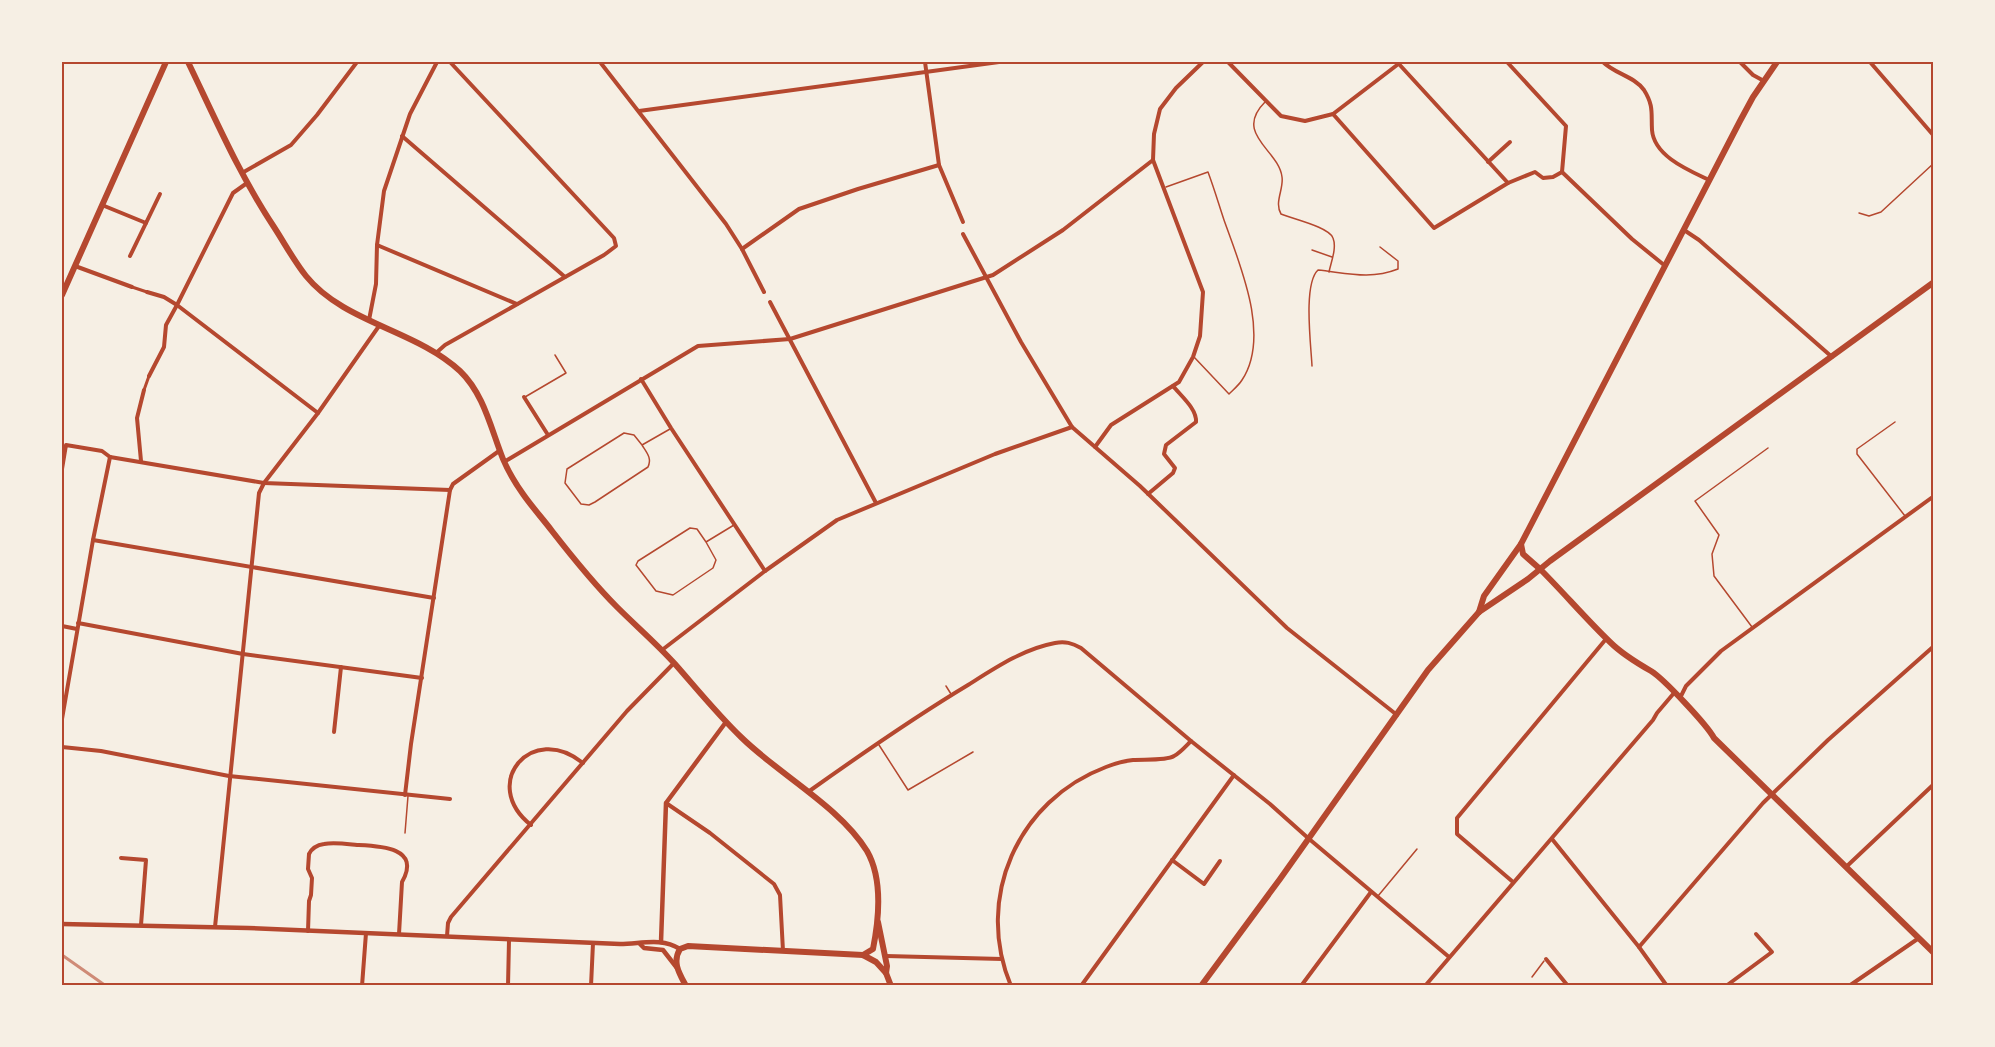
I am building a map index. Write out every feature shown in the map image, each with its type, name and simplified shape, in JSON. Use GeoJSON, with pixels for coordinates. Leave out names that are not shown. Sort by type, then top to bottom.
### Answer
{"type":"FeatureCollection","features":[{"type":"Feature","properties":{"kind":"main road"},"geometry":{"type":"LineString","coordinates":[[62,295],[166,62]]}},
{"type":"Feature","properties":{"kind":"main road"},"geometry":{"type":"LineString","coordinates":[[188,62],[247,183],[284,244],[313,285],[369,320],[436,352],[459,370],[471,383],[491,423],[504,462],[524,495],[573,559],[616,606],[674,663],[751,747],[847,825],[868,853],[876,878],[878,921],[886,956],[886,973],[891,986]]}},
{"type":"Feature","properties":{"kind":"main road"},"geometry":{"type":"LineString","coordinates":[[1479,612],[1484,596],[1521,544],[1744,112],[1777,62]]}},
{"type":"Feature","properties":{"kind":"main road"},"geometry":{"type":"LineString","coordinates":[[1201,986],[1428,670],[1479,612],[1934,282]]}},
{"type":"Feature","properties":{"kind":"main road"},"geometry":{"type":"LineString","coordinates":[[1521,544],[1523,554],[1607,638],[1644,668],[1653,672],[1709,729],[1714,738],[1934,953]]}},
{"type":"Feature","properties":{"kind":"main road"},"geometry":{"type":"LineString","coordinates":[[863,955],[873,949],[878,921]]}},
{"type":"Feature","properties":{"kind":"main road"},"geometry":{"type":"LineString","coordinates":[[686,986],[677,968],[676,959],[680,949],[688,946],[863,955],[876,962],[886,973]]}},
{"type":"Feature","properties":{"kind":"street"},"geometry":{"type":"LineString","coordinates":[[242,173],[291,145],[357,62]]}},
{"type":"Feature","properties":{"kind":"street"},"geometry":{"type":"LineString","coordinates":[[369,320],[376,284],[377,244],[384,191],[410,114],[437,62]]}},
{"type":"Feature","properties":{"kind":"street"},"geometry":{"type":"LineString","coordinates":[[436,352],[613,250],[616,246],[616,242],[450,62]]}},
{"type":"Feature","properties":{"kind":"street"},"geometry":{"type":"LineString","coordinates":[[600,62],[699,187],[742,249],[764,292]]}},
{"type":"Feature","properties":{"kind":"street"},"geometry":{"type":"LineString","coordinates":[[925,62],[939,165],[963,222]]}},
{"type":"Feature","properties":{"kind":"street"},"geometry":{"type":"LineString","coordinates":[[639,111],[999,62]]}},
{"type":"Feature","properties":{"kind":"street"},"geometry":{"type":"LineString","coordinates":[[1095,447],[1111,424],[1179,382],[1193,357],[1200,336],[1203,292],[1153,160],[1154,134],[1160,109],[1176,88],[1203,62]]}},
{"type":"Feature","properties":{"kind":"street"},"geometry":{"type":"LineString","coordinates":[[1228,62],[1281,116],[1305,121],[1313,121],[1333,114],[1400,62],[1508,183]]}},
{"type":"Feature","properties":{"kind":"street"},"geometry":{"type":"LineString","coordinates":[[1507,62],[1566,126],[1562,172]]}},
{"type":"Feature","properties":{"kind":"street"},"geometry":{"type":"LineString","coordinates":[[1603,62],[1642,87],[1651,102],[1652,131],[1655,143],[1668,156],[1708,180]]}},
{"type":"Feature","properties":{"kind":"street"},"geometry":{"type":"LineString","coordinates":[[1740,62],[1753,75],[1764,81]]}},
{"type":"Feature","properties":{"kind":"street"},"geometry":{"type":"LineString","coordinates":[[1870,62],[1934,136]]}},
{"type":"Feature","properties":{"kind":"street"},"geometry":{"type":"LineString","coordinates":[[1333,114],[1434,228],[1508,183],[1535,172],[1544,178],[1553,177],[1562,172]]}},
{"type":"Feature","properties":{"kind":"street"},"geometry":{"type":"LineString","coordinates":[[402,136],[565,277]]}},
{"type":"Feature","properties":{"kind":"street"},"geometry":{"type":"LineString","coordinates":[[1488,162],[1510,142]]}},
{"type":"Feature","properties":{"kind":"street"},"geometry":{"type":"LineString","coordinates":[[504,462],[698,345],[790,339],[993,275],[1064,230],[1153,160]]}},
{"type":"Feature","properties":{"kind":"street"},"geometry":{"type":"LineString","coordinates":[[742,249],[788,215],[804,207],[939,165]]}},
{"type":"Feature","properties":{"kind":"street"},"geometry":{"type":"LineString","coordinates":[[1562,172],[1632,239],[1664,266]]}},
{"type":"Feature","properties":{"kind":"street"},"geometry":{"type":"LineString","coordinates":[[141,461],[137,418],[149,376],[164,347],[166,325],[233,193],[247,183]]}},
{"type":"Feature","properties":{"kind":"street"},"geometry":{"type":"LineString","coordinates":[[130,256],[160,194]]}},
{"type":"Feature","properties":{"kind":"street"},"geometry":{"type":"LineString","coordinates":[[102,205],[146,223]]}},
{"type":"Feature","properties":{"kind":"street"},"geometry":{"type":"LineString","coordinates":[[1683,230],[1699,240],[1832,357]]}},
{"type":"Feature","properties":{"kind":"street"},"geometry":{"type":"LineString","coordinates":[[963,234],[1054,399],[1072,427],[1148,494],[1287,628],[1397,715]]}},
{"type":"Feature","properties":{"kind":"street"},"geometry":{"type":"LineString","coordinates":[[377,244],[518,305]]}},
{"type":"Feature","properties":{"kind":"street"},"geometry":{"type":"LineString","coordinates":[[75,266],[164,297],[318,414]]}},
{"type":"Feature","properties":{"kind":"street"},"geometry":{"type":"LineString","coordinates":[[770,302],[876,503]]}},
{"type":"Feature","properties":{"kind":"street"},"geometry":{"type":"LineString","coordinates":[[215,927],[259,493],[380,325]]}},
{"type":"Feature","properties":{"kind":"street"},"geometry":{"type":"LineString","coordinates":[[641,379],[765,571]]}},
{"type":"Feature","properties":{"kind":"street"},"geometry":{"type":"LineString","coordinates":[[1148,494],[1173,473],[1175,468],[1164,454],[1166,445],[1196,422],[1197,417],[1173,386]]}},
{"type":"Feature","properties":{"kind":"street"},"geometry":{"type":"LineString","coordinates":[[524,397],[548,435]]}},
{"type":"Feature","properties":{"kind":"street"},"geometry":{"type":"LineString","coordinates":[[662,651],[765,571],[837,520],[995,454],[1072,427]]}},
{"type":"Feature","properties":{"kind":"street"},"geometry":{"type":"LineString","coordinates":[[62,469],[66,445],[102,451],[110,457],[264,483],[450,490]]}},
{"type":"Feature","properties":{"kind":"street"},"geometry":{"type":"LineString","coordinates":[[407,795],[411,744],[450,490],[453,484],[500,451]]}},
{"type":"Feature","properties":{"kind":"street"},"geometry":{"type":"LineString","coordinates":[[62,719],[110,457]]}},
{"type":"Feature","properties":{"kind":"street"},"geometry":{"type":"LineString","coordinates":[[1428,984],[1657,713],[1677,696],[1716,655],[1934,496]]}},
{"type":"Feature","properties":{"kind":"street"},"geometry":{"type":"LineString","coordinates":[[93,540],[434,598]]}},
{"type":"Feature","properties":{"kind":"street"},"geometry":{"type":"LineString","coordinates":[[78,623],[243,654],[422,678]]}},
{"type":"Feature","properties":{"kind":"street"},"geometry":{"type":"LineString","coordinates":[[62,626],[77,629]]}},
{"type":"Feature","properties":{"kind":"street"},"geometry":{"type":"LineString","coordinates":[[1513,882],[1457,834],[1456,818],[1607,638]]}},
{"type":"Feature","properties":{"kind":"street"},"geometry":{"type":"LineString","coordinates":[[807,792],[951,695],[997,667],[1032,650],[1052,644],[1069,643],[1081,648],[1270,804],[1449,957]]}},
{"type":"Feature","properties":{"kind":"street"},"geometry":{"type":"LineString","coordinates":[[1639,947],[1772,794],[1828,740],[1934,646]]}},
{"type":"Feature","properties":{"kind":"street"},"geometry":{"type":"LineString","coordinates":[[447,936],[451,917],[627,711],[674,663]]}},
{"type":"Feature","properties":{"kind":"street"},"geometry":{"type":"LineString","coordinates":[[334,732],[341,667]]}},
{"type":"Feature","properties":{"kind":"street"},"geometry":{"type":"LineString","coordinates":[[661,942],[666,803],[726,722]]}},
{"type":"Feature","properties":{"kind":"street"},"geometry":{"type":"LineString","coordinates":[[1011,986],[1002,959],[998,914],[1003,880],[1015,847],[1039,812],[1070,784],[1106,767],[1130,760],[1172,758],[1191,741]]}},
{"type":"Feature","properties":{"kind":"street"},"geometry":{"type":"LineString","coordinates":[[62,747],[119,754],[229,776],[450,799]]}},
{"type":"Feature","properties":{"kind":"street"},"geometry":{"type":"LineString","coordinates":[[531,825],[516,811],[509,792],[512,774],[520,761],[533,751],[551,748],[569,752],[583,763]]}},
{"type":"Feature","properties":{"kind":"street"},"geometry":{"type":"LineString","coordinates":[[1080,986],[1234,775]]}},
{"type":"Feature","properties":{"kind":"street"},"geometry":{"type":"LineString","coordinates":[[1846,867],[1934,784]]}},
{"type":"Feature","properties":{"kind":"street"},"geometry":{"type":"LineString","coordinates":[[666,803],[710,833],[774,884],[780,895],[783,951]]}},
{"type":"Feature","properties":{"kind":"street"},"geometry":{"type":"LineString","coordinates":[[1552,839],[1639,947],[1667,986]]}},
{"type":"Feature","properties":{"kind":"street"},"geometry":{"type":"LineString","coordinates":[[308,931],[309,901],[312,895],[312,878],[308,869],[309,854],[316,846],[330,843],[383,846],[403,855],[406,864],[401,887],[399,934]]}},
{"type":"Feature","properties":{"kind":"street"},"geometry":{"type":"LineString","coordinates":[[121,858],[146,860],[141,925]]}},
{"type":"Feature","properties":{"kind":"street"},"geometry":{"type":"LineString","coordinates":[[1172,860],[1204,884],[1220,861]]}},
{"type":"Feature","properties":{"kind":"street"},"geometry":{"type":"LineString","coordinates":[[1301,986],[1371,892]]}},
{"type":"Feature","properties":{"kind":"street"},"geometry":{"type":"LineString","coordinates":[[62,924],[215,927],[592,943],[661,942],[670,943],[680,949]]}},
{"type":"Feature","properties":{"kind":"street"},"geometry":{"type":"LineString","coordinates":[[362,986],[366,933]]}},
{"type":"Feature","properties":{"kind":"street"},"geometry":{"type":"LineString","coordinates":[[1726,986],[1772,952],[1756,934]]}},
{"type":"Feature","properties":{"kind":"street"},"geometry":{"type":"LineString","coordinates":[[1849,986],[1919,938]]}},
{"type":"Feature","properties":{"kind":"street"},"geometry":{"type":"LineString","coordinates":[[508,986],[509,940]]}},
{"type":"Feature","properties":{"kind":"street"},"geometry":{"type":"LineString","coordinates":[[591,986],[592,943]]}},
{"type":"Feature","properties":{"kind":"street"},"geometry":{"type":"LineString","coordinates":[[639,944],[644,948],[663,950],[677,968]]}},
{"type":"Feature","properties":{"kind":"street"},"geometry":{"type":"LineString","coordinates":[[886,956],[1002,959]]}},
{"type":"Feature","properties":{"kind":"street"},"geometry":{"type":"LineString","coordinates":[[1546,959],[1568,986]]}},
{"type":"Feature","properties":{"kind":"lane"},"geometry":{"type":"LineString","coordinates":[[1267,101],[1256,112],[1254,123],[1259,141],[1279,167],[1282,177],[1278,209],[1281,214],[1326,230],[1333,236],[1335,245],[1329,272]]}},
{"type":"Feature","properties":{"kind":"lane"},"geometry":{"type":"LineString","coordinates":[[1859,213],[1869,216],[1881,212],[1934,163]]}},
{"type":"Feature","properties":{"kind":"lane"},"geometry":{"type":"LineString","coordinates":[[1163,189],[1208,172],[1239,260],[1250,304],[1254,334],[1251,359],[1242,380],[1229,394],[1193,357]]}},
{"type":"Feature","properties":{"kind":"lane"},"geometry":{"type":"LineString","coordinates":[[1312,366],[1310,298],[1314,275],[1318,270],[1359,276],[1383,275],[1398,269],[1398,261],[1380,247]]}},
{"type":"Feature","properties":{"kind":"lane"},"geometry":{"type":"LineString","coordinates":[[1312,250],[1333,257]]}},
{"type":"Feature","properties":{"kind":"lane"},"geometry":{"type":"LineString","coordinates":[[524,397],[566,373],[555,355]]}},
{"type":"Feature","properties":{"kind":"lane"},"geometry":{"type":"LineString","coordinates":[[1895,422],[1857,449],[1857,454],[1905,517]]}},
{"type":"Feature","properties":{"kind":"lane"},"geometry":{"type":"LineString","coordinates":[[642,446],[671,428]]}},
{"type":"Feature","properties":{"kind":"lane"},"geometry":{"type":"LineString","coordinates":[[624,433],[634,435],[642,446],[650,457],[648,467],[589,505],[581,504],[565,483],[567,469],[624,433]]}},
{"type":"Feature","properties":{"kind":"lane"},"geometry":{"type":"LineString","coordinates":[[1752,628],[1714,576],[1713,554],[1719,535],[1695,501],[1768,448]]}},
{"type":"Feature","properties":{"kind":"lane"},"geometry":{"type":"LineString","coordinates":[[706,542],[735,524]]}},
{"type":"Feature","properties":{"kind":"lane"},"geometry":{"type":"LineString","coordinates":[[690,528],[697,529],[706,542],[716,560],[713,568],[673,594],[656,591],[636,565],[638,561],[690,528]]}},
{"type":"Feature","properties":{"kind":"lane"},"geometry":{"type":"LineString","coordinates":[[946,686],[951,695]]}},
{"type":"Feature","properties":{"kind":"lane"},"geometry":{"type":"LineString","coordinates":[[878,744],[908,790],[973,752]]}},
{"type":"Feature","properties":{"kind":"lane"},"geometry":{"type":"LineString","coordinates":[[405,833],[407,795]]}},
{"type":"Feature","properties":{"kind":"lane"},"geometry":{"type":"LineString","coordinates":[[1378,897],[1417,849]]}},
{"type":"Feature","properties":{"kind":"lane"},"geometry":{"type":"LineString","coordinates":[[1532,977],[1546,959]]}},
{"type":"Feature","properties":{"kind":"railway"},"geometry":{"type":"LineString","coordinates":[[62,955],[106,986]]}}]}
